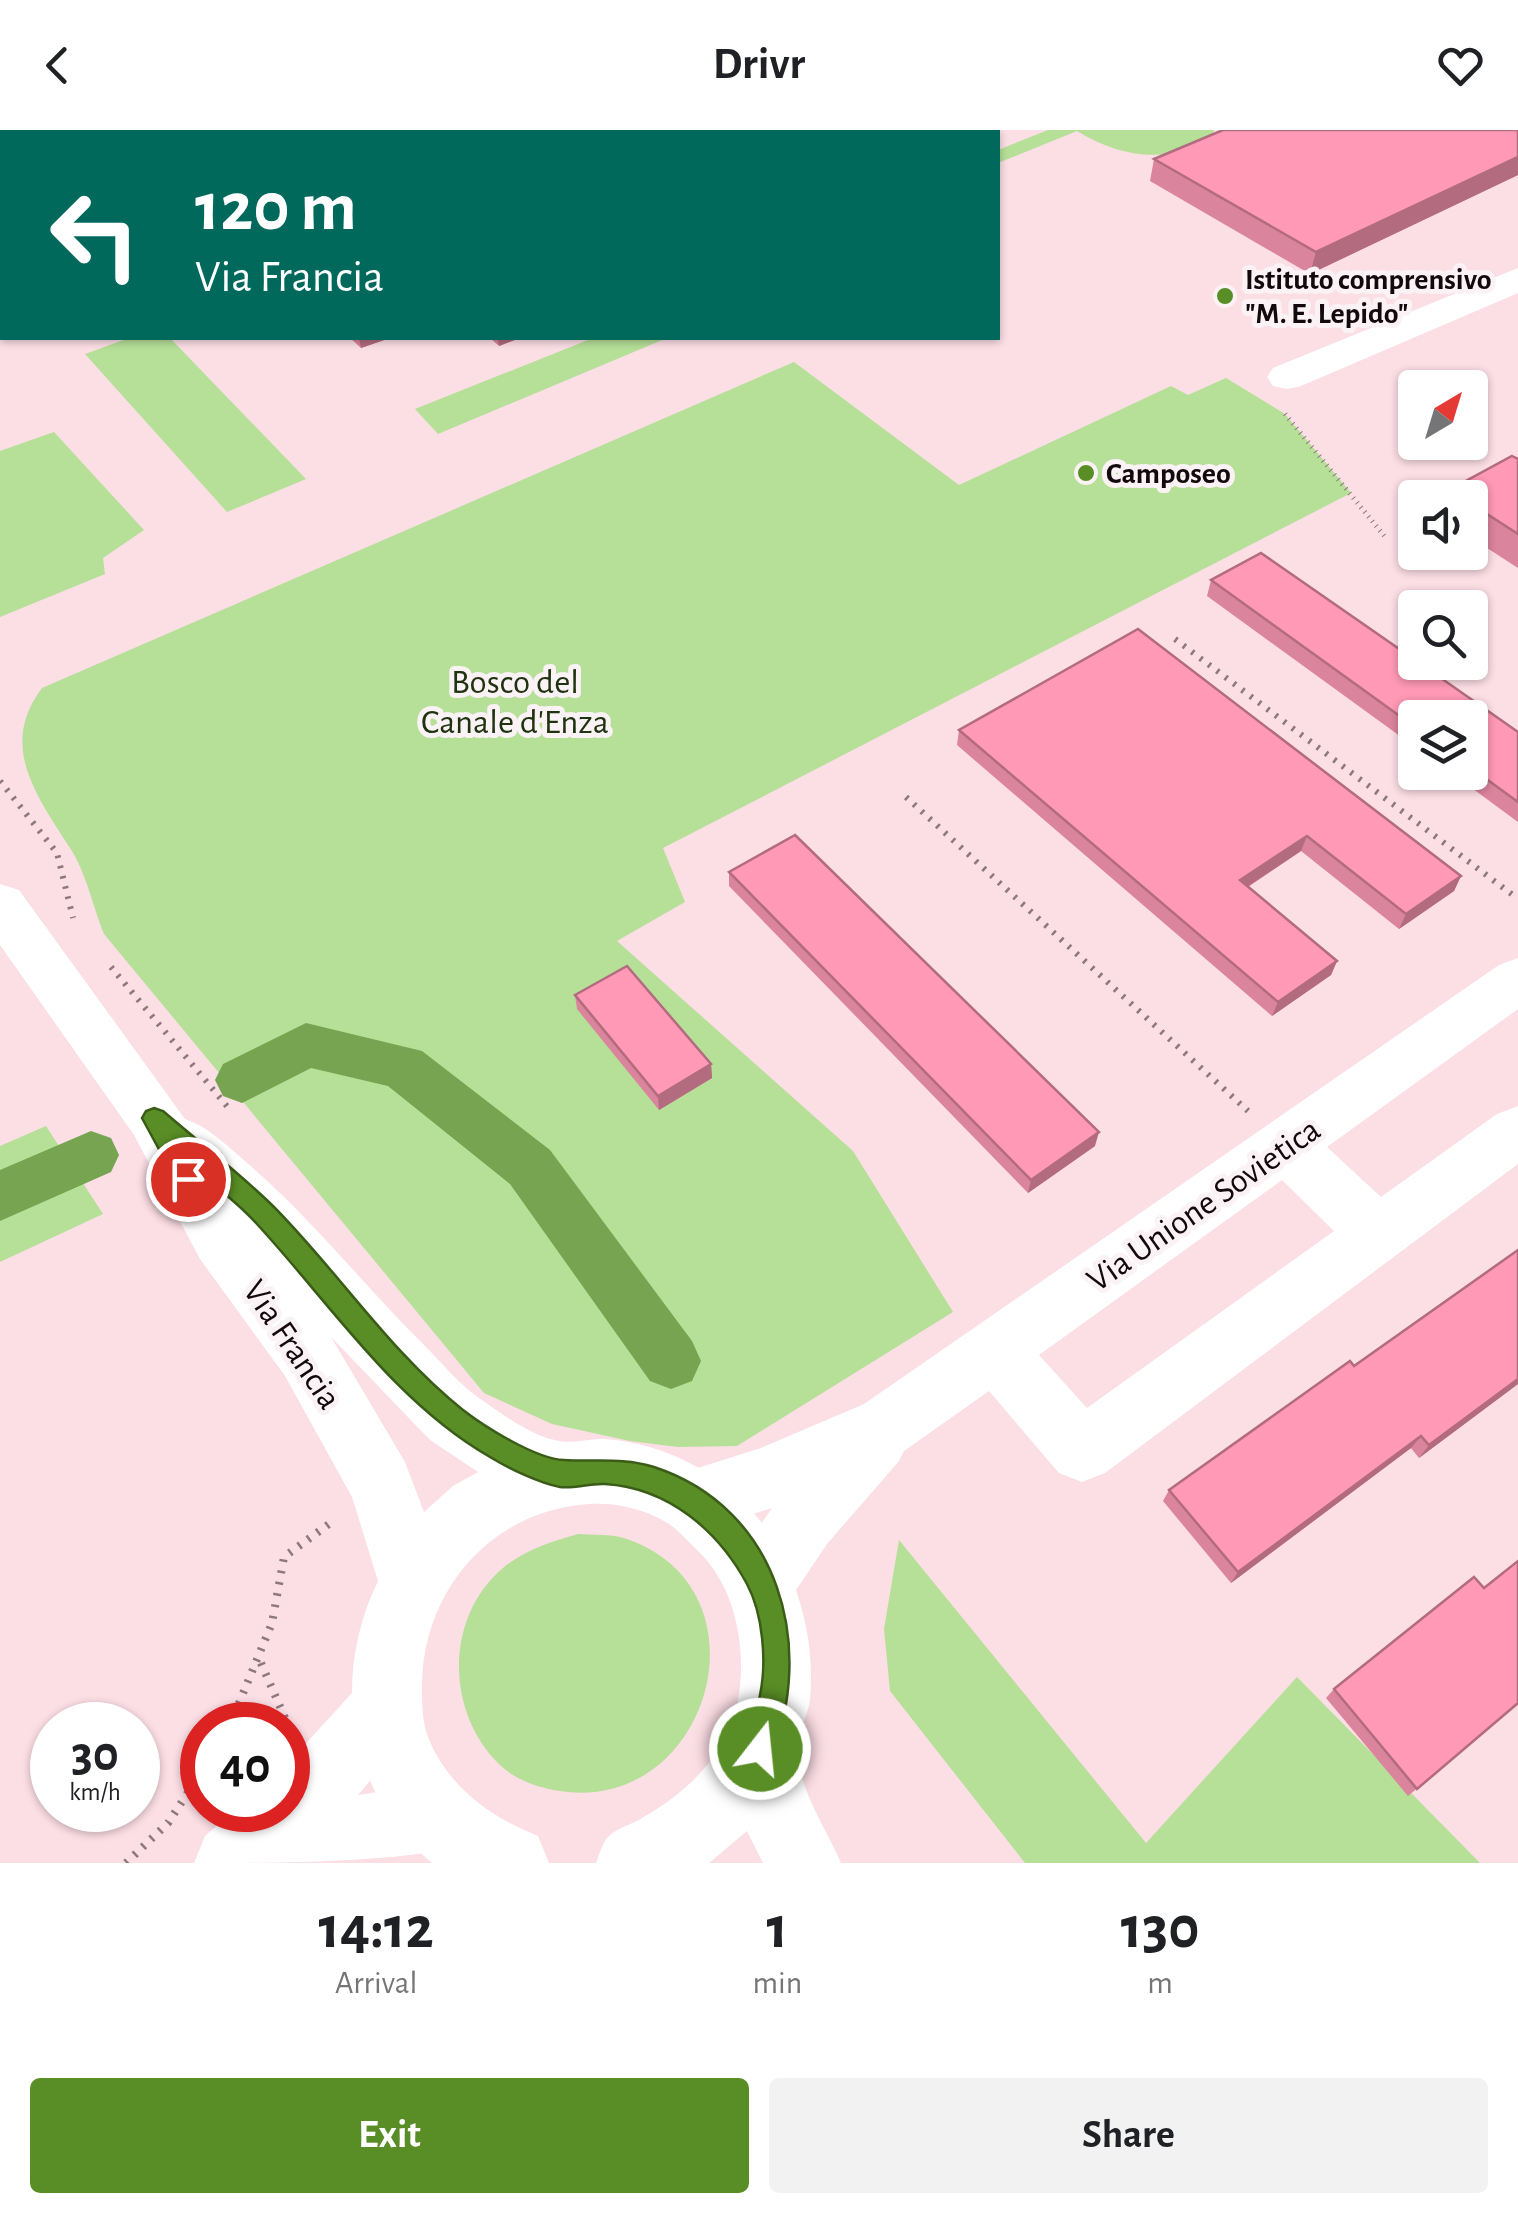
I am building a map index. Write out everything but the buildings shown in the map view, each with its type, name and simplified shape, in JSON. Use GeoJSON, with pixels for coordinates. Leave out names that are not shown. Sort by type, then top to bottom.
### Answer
{"type":"FeatureCollection","features":[{"type":"Feature","properties":{"kind":"street"},"geometry":{"type":"LineString","coordinates":[[1287,378],[1518,280]]}},
{"type":"Feature","properties":{"kind":"street","name":"Via Francia"},"geometry":{"type":"LineString","coordinates":[[0,904],[154,1118],[221,1240],[307,1355],[380,1485],[412,1579]]}},
{"type":"Feature","properties":{"kind":"street","name":"Via Unione Sovietica"},"geometry":{"type":"LineString","coordinates":[[693,1500],[766,1479],[888,1426],[1518,980]]}},
{"type":"Feature","properties":{"kind":"street","name":"Via Francia"},"geometry":{"type":"LineString","coordinates":[[154,1118],[263,1213],[355,1319],[453,1418],[502,1450],[560,1474]]}},
{"type":"Feature","properties":{"kind":"street"},"geometry":{"type":"LineString","coordinates":[[994,1350],[1082,1451],[1518,1131]]}},
{"type":"Feature","properties":{"kind":"street"},"geometry":{"type":"LineString","coordinates":[[1286,1146],[1376,1232]]}},
{"type":"Feature","properties":{"kind":"street","name":"Via Unione Sovietica"},"geometry":{"type":"LineString","coordinates":[[762,1581],[803,1521],[888,1426]]}},
{"type":"Feature","properties":{"kind":"street","name":"Via Francia"},"geometry":{"type":"LineString","coordinates":[[511,1863],[491,1858],[436,1820],[402,1768],[386,1708],[388,1641],[412,1579],[451,1529],[502,1492],[560,1474],[606,1471],[652,1480],[693,1500],[732,1535],[762,1581],[776,1635],[776,1692],[760,1749],[727,1801],[679,1842],[634,1863]]}},
{"type":"Feature","properties":{"kind":"street"},"geometry":{"type":"LineString","coordinates":[[232,1863],[316,1787],[386,1708]]}},
{"type":"Feature","properties":{"kind":"street"},"geometry":{"type":"LineString","coordinates":[[760,1749],[776,1810],[802,1863]]}},
{"type":"Feature","properties":{"kind":"street"},"geometry":{"type":"LineString","coordinates":[[284,1863],[337,1836],[436,1820]]}},
{"type":"Feature","properties":{"kind":"path"},"geometry":{"type":"LineString","coordinates":[[1287,378],[1285,414],[1386,538]]}},
{"type":"Feature","properties":{"kind":"path"},"geometry":{"type":"LineString","coordinates":[[1175,639],[1518,899]]}},
{"type":"Feature","properties":{"kind":"path"},"geometry":{"type":"LineString","coordinates":[[0,781],[57,853],[74,921]]}},
{"type":"Feature","properties":{"kind":"path"},"geometry":{"type":"LineString","coordinates":[[906,797],[1286,1146]]}},
{"type":"Feature","properties":{"kind":"path"},"geometry":{"type":"LineString","coordinates":[[110,965],[244,1126]]}},
{"type":"Feature","properties":{"kind":"path"},"geometry":{"type":"LineString","coordinates":[[126,1863],[168,1823],[180,1804]]}},
{"type":"Feature","properties":{"kind":"green space"},"geometry":{"type":"Polygon","coordinates":[[[1048,130],[1214,130],[1211,141],[1160,155],[1126,152],[1077,131],[1000,162],[1000,149],[1048,130]]]}},
{"type":"Feature","properties":{"kind":"green space"},"geometry":{"type":"Polygon","coordinates":[[[124,340],[172,340],[306,479],[227,512],[85,354],[124,340]]]}},
{"type":"Feature","properties":{"kind":"green space"},"geometry":{"type":"Polygon","coordinates":[[[588,340],[662,340],[438,434],[415,409],[588,340]]]}},
{"type":"Feature","properties":{"kind":"green space","name":"Bosco del Canale d'Enza"},"geometry":{"type":"Polygon","coordinates":[[[794,362],[959,485],[1171,386],[1188,395],[1226,378],[1285,414],[1351,493],[663,848],[685,902],[617,941],[853,1151],[953,1312],[737,1446],[678,1447],[630,1441],[552,1424],[484,1393],[104,934],[76,857],[44,807],[26,768],[23,729],[42,688],[794,362]]]}},
{"type":"Feature","properties":{"kind":"green space"},"geometry":{"type":"Polygon","coordinates":[[[54,432],[144,530],[103,558],[105,574],[0,617],[0,451],[54,432]]]}},
{"type":"Feature","properties":{"kind":"green space"},"geometry":{"type":"Polygon","coordinates":[[[46,1126],[103,1214],[0,1262],[0,1146],[46,1126]]]}},
{"type":"Feature","properties":{"kind":"green space"},"geometry":{"type":"Polygon","coordinates":[[[578,1534],[624,1538],[671,1564],[699,1601],[710,1646],[705,1691],[686,1734],[655,1768],[612,1789],[560,1791],[512,1775],[482,1743],[461,1692],[459,1665],[470,1612],[503,1568],[548,1543],[578,1534]]]}},
{"type":"Feature","properties":{"kind":"green space"},"geometry":{"type":"Polygon","coordinates":[[[899,1540],[1146,1843],[1297,1677],[1480,1863],[1025,1863],[890,1691],[884,1629],[899,1540]]]}},
{"type":"Feature","properties":{"kind":"waterway"},"geometry":{"type":"LineString","coordinates":[[242,1080],[306,1045],[403,1067],[530,1167],[671,1361]]}},
{"type":"Feature","properties":{"kind":"waterway"},"geometry":{"type":"LineString","coordinates":[[0,1196],[91,1155]]}},
{"type":"Feature","properties":{"kind":"place","name":"Istituto comprensivo \"M. E. Lepido\""},"geometry":{"type":"Point","coordinates":[1225,296]}},
{"type":"Feature","properties":{"kind":"place","name":"Camposeo"},"geometry":{"type":"Point","coordinates":[1086,473]}},
{"type":"Feature","properties":{"kind":"route"},"geometry":{"type":"LineString","coordinates":[[188,1179],[154,1118],[263,1213],[355,1319],[453,1418],[502,1450],[560,1474],[606,1471],[652,1480],[693,1500],[732,1535],[762,1581],[776,1635],[776,1692],[760,1749]]}}]}
